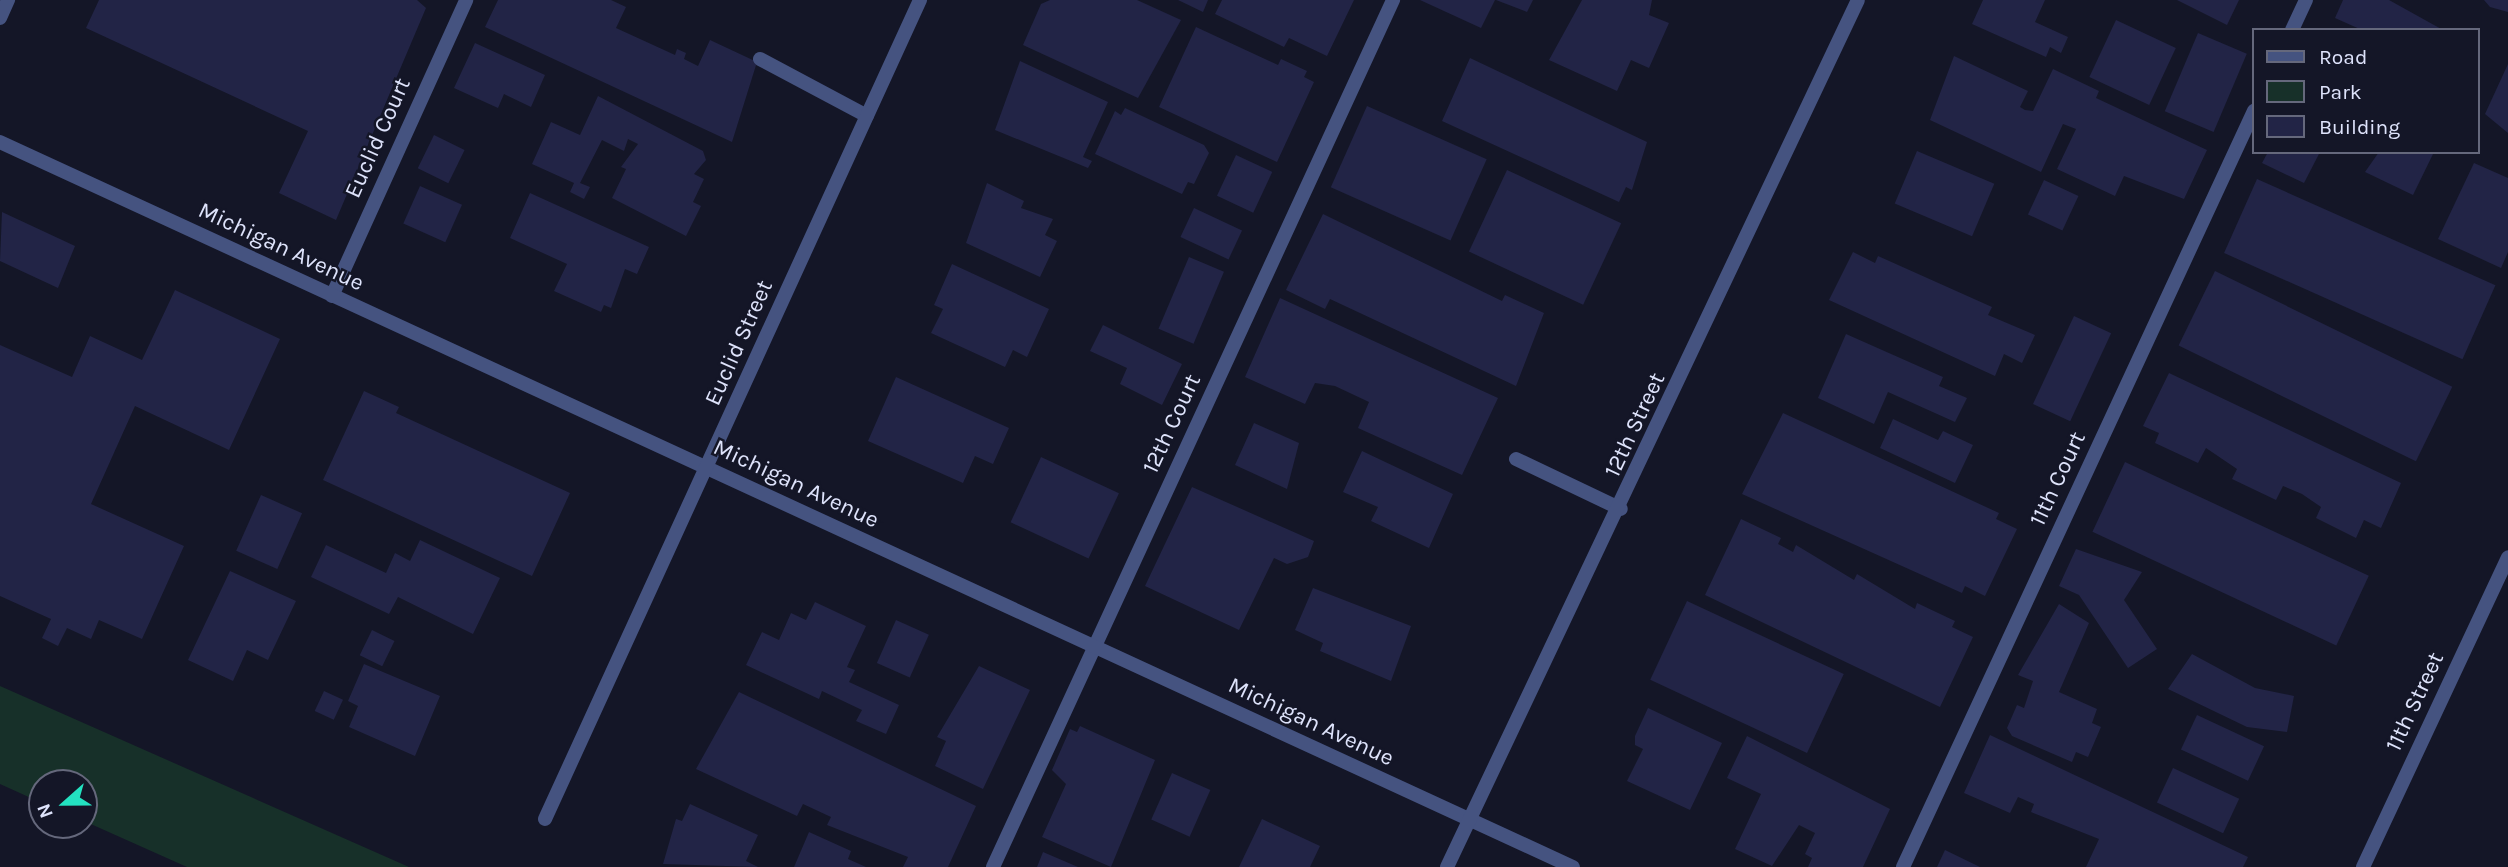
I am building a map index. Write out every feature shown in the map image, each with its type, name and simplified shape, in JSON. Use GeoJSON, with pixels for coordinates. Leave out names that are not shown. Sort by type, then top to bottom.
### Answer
{"type":"FeatureCollection","features":[{"type":"Feature","properties":{"kind":"street"},"geometry":{"type":"LineString","coordinates":[[0,18],[8,0]]}},
{"type":"Feature","properties":{"kind":"street","name":"Euclid Court"},"geometry":{"type":"LineString","coordinates":[[332,296],[466,0]]}},
{"type":"Feature","properties":{"kind":"street","name":"Euclid Street"},"geometry":{"type":"LineString","coordinates":[[545,819],[920,0]]}},
{"type":"Feature","properties":{"kind":"street","name":"12th Court"},"geometry":{"type":"LineString","coordinates":[[993,867],[1393,0]]}},
{"type":"Feature","properties":{"kind":"street","name":"12th Street"},"geometry":{"type":"LineString","coordinates":[[1447,867],[1621,509],[1858,0]]}},
{"type":"Feature","properties":{"kind":"street"},"geometry":{"type":"LineString","coordinates":[[2293,28],[2306,0]]}},
{"type":"Feature","properties":{"kind":"street"},"geometry":{"type":"LineString","coordinates":[[760,59],[867,116]]}},
{"type":"Feature","properties":{"kind":"street","name":"11th Court"},"geometry":{"type":"LineString","coordinates":[[1903,867],[2252,115]]}},
{"type":"Feature","properties":{"kind":"street","name":"Michigan Avenue"},"geometry":{"type":"LineString","coordinates":[[0,142],[1573,867]]}},
{"type":"Feature","properties":{"kind":"street"},"geometry":{"type":"LineString","coordinates":[[1516,459],[1621,509]]}},
{"type":"Feature","properties":{"kind":"street","name":"11th Street"},"geometry":{"type":"LineString","coordinates":[[2363,867],[2508,557]]}},
{"type":"Feature","properties":{"kind":"green space"},"geometry":{"type":"Polygon","coordinates":[[[0,686],[409,867],[187,867],[98,827],[98,769],[28,769],[28,797],[0,784],[0,686]]]}},
{"type":"Feature","properties":{"kind":"building"},"geometry":{"type":"Polygon","coordinates":[[[99,0],[417,0],[426,8],[336,220],[279,193],[308,131],[86,28],[99,0]]]}},
{"type":"Feature","properties":{"kind":"building"},"geometry":{"type":"Polygon","coordinates":[[[498,0],[611,0],[626,7],[616,28],[675,55],[677,49],[686,53],[684,59],[698,66],[710,40],[757,62],[732,142],[485,27],[498,0]]]}},
{"type":"Feature","properties":{"kind":"building"},"geometry":{"type":"Polygon","coordinates":[[[1050,0],[1137,0],[1181,20],[1138,98],[1023,45],[1041,4],[1050,0]]]}},
{"type":"Feature","properties":{"kind":"building"},"geometry":{"type":"Polygon","coordinates":[[[1178,0],[1208,0],[1203,12],[1178,0]]]}},
{"type":"Feature","properties":{"kind":"building"},"geometry":{"type":"Polygon","coordinates":[[[1222,0],[1354,0],[1327,56],[1289,38],[1284,47],[1215,14],[1222,0]]]}},
{"type":"Feature","properties":{"kind":"building"},"geometry":{"type":"Polygon","coordinates":[[[1420,0],[1495,0],[1481,28],[1420,0]]]}},
{"type":"Feature","properties":{"kind":"building"},"geometry":{"type":"Polygon","coordinates":[[[1496,0],[1533,0],[1527,12],[1496,0]]]}},
{"type":"Feature","properties":{"kind":"building"},"geometry":{"type":"Polygon","coordinates":[[[1582,0],[1652,0],[1649,15],[1669,23],[1649,68],[1631,60],[1617,91],[1549,60],[1582,0]]]}},
{"type":"Feature","properties":{"kind":"building"},"geometry":{"type":"Polygon","coordinates":[[[1983,0],[2045,0],[2035,22],[2068,37],[2061,53],[2050,47],[2046,57],[1972,24],[1983,0]]]}},
{"type":"Feature","properties":{"kind":"building"},"geometry":{"type":"Polygon","coordinates":[[[2177,0],[2239,0],[2227,25],[2177,0]]]}},
{"type":"Feature","properties":{"kind":"building"},"geometry":{"type":"Polygon","coordinates":[[[2343,0],[2389,0],[2439,28],[2358,28],[2335,18],[2343,0]]]}},
{"type":"Feature","properties":{"kind":"building"},"geometry":{"type":"Polygon","coordinates":[[[2484,0],[2508,0],[2508,12],[2490,7],[2484,0]]]}},
{"type":"Feature","properties":{"kind":"building"},"geometry":{"type":"Polygon","coordinates":[[[2116,20],[2176,48],[2149,105],[2089,77],[2116,20]]]}},
{"type":"Feature","properties":{"kind":"building"},"geometry":{"type":"Polygon","coordinates":[[[1196,27],[1278,65],[1281,59],[1307,71],[1304,77],[1314,82],[1277,162],[1159,107],[1196,27]]]}},
{"type":"Feature","properties":{"kind":"building"},"geometry":{"type":"Polygon","coordinates":[[[2198,33],[2247,54],[2214,132],[2165,111],[2198,33]]]}},
{"type":"Feature","properties":{"kind":"building"},"geometry":{"type":"Polygon","coordinates":[[[475,43],[545,75],[531,107],[504,94],[498,108],[454,88],[475,43]]]}},
{"type":"Feature","properties":{"kind":"building"},"geometry":{"type":"Polygon","coordinates":[[[1954,56],[2028,91],[2020,107],[2025,110],[2033,111],[2053,69],[2099,91],[2096,98],[2207,150],[2184,199],[2124,176],[2115,196],[2057,169],[2076,129],[2063,124],[2041,172],[1930,120],[1954,56]]]}},
{"type":"Feature","properties":{"kind":"building"},"geometry":{"type":"Polygon","coordinates":[[[1470,58],[1647,142],[1632,190],[1626,187],[1619,202],[1442,121],[1470,58]]]}},
{"type":"Feature","properties":{"kind":"building"},"geometry":{"type":"Polygon","coordinates":[[[1020,61],[1108,102],[1083,157],[1092,161],[1088,168],[995,130],[1020,61]]]}},
{"type":"Feature","properties":{"kind":"building"},"geometry":{"type":"Polygon","coordinates":[[[2508,64],[2508,133],[2485,114],[2508,64]]]}},
{"type":"Feature","properties":{"kind":"building"},"geometry":{"type":"Polygon","coordinates":[[[598,96],[703,151],[706,160],[694,174],[704,179],[693,202],[701,206],[686,236],[612,198],[626,169],[621,167],[638,144],[628,139],[624,151],[602,140],[580,183],[590,187],[584,199],[570,192],[574,183],[532,164],[551,122],[580,135],[598,96]]]}},
{"type":"Feature","properties":{"kind":"building"},"geometry":{"type":"Polygon","coordinates":[[[1367,106],[1487,159],[1450,241],[1331,187],[1367,106]]]}},
{"type":"Feature","properties":{"kind":"building"},"geometry":{"type":"Polygon","coordinates":[[[1125,108],[1204,145],[1209,153],[1194,184],[1188,182],[1182,194],[1095,154],[1115,111],[1121,115],[1125,108]]]}},
{"type":"Feature","properties":{"kind":"building"},"geometry":{"type":"Polygon","coordinates":[[[434,135],[465,150],[448,183],[418,168],[434,135]]]}},
{"type":"Feature","properties":{"kind":"building"},"geometry":{"type":"Polygon","coordinates":[[[1917,151],[1994,184],[1972,236],[1895,203],[1917,151]]]}},
{"type":"Feature","properties":{"kind":"building"},"geometry":{"type":"Polygon","coordinates":[[[2267,154],[2319,154],[2304,183],[2262,163],[2267,154]]]}},
{"type":"Feature","properties":{"kind":"building"},"geometry":{"type":"Polygon","coordinates":[[[2378,154],[2433,154],[2413,195],[2365,172],[2378,154]]]}},
{"type":"Feature","properties":{"kind":"building"},"geometry":{"type":"Polygon","coordinates":[[[1236,155],[1272,172],[1253,213],[1217,196],[1236,155]]]}},
{"type":"Feature","properties":{"kind":"building"},"geometry":{"type":"Polygon","coordinates":[[[2474,163],[2508,178],[2508,252],[2501,268],[2438,239],[2474,163]]]}},
{"type":"Feature","properties":{"kind":"building"},"geometry":{"type":"Polygon","coordinates":[[[1507,170],[1621,223],[1583,305],[1469,252],[1507,170]]]}},
{"type":"Feature","properties":{"kind":"building"},"geometry":{"type":"Polygon","coordinates":[[[2257,179],[2495,285],[2462,359],[2224,253],[2257,179]]]}},
{"type":"Feature","properties":{"kind":"building"},"geometry":{"type":"Polygon","coordinates":[[[2044,180],[2078,196],[2062,230],[2028,214],[2044,180]]]}},
{"type":"Feature","properties":{"kind":"building"},"geometry":{"type":"Polygon","coordinates":[[[987,183],[1024,201],[1021,208],[1053,219],[1045,235],[1057,241],[1040,277],[966,243],[987,183]]]}},
{"type":"Feature","properties":{"kind":"building"},"geometry":{"type":"Polygon","coordinates":[[[420,186],[462,205],[445,242],[403,223],[420,186]]]}},
{"type":"Feature","properties":{"kind":"building"},"geometry":{"type":"Polygon","coordinates":[[[530,193],[649,247],[637,274],[625,269],[611,308],[604,305],[601,312],[554,291],[567,264],[510,238],[530,193]]]}},
{"type":"Feature","properties":{"kind":"building"},"geometry":{"type":"Polygon","coordinates":[[[1194,208],[1242,230],[1229,259],[1180,237],[1194,208]]]}},
{"type":"Feature","properties":{"kind":"building"},"geometry":{"type":"Polygon","coordinates":[[[2,212],[75,246],[58,288],[0,261],[2,212]]]}},
{"type":"Feature","properties":{"kind":"building"},"geometry":{"type":"Polygon","coordinates":[[[1323,214],[1502,301],[1505,295],[1544,313],[1516,386],[1330,299],[1325,309],[1286,290],[1323,214]]]}},
{"type":"Feature","properties":{"kind":"building"},"geometry":{"type":"Polygon","coordinates":[[[1853,252],[1875,263],[1878,256],[1992,307],[1988,315],[2035,335],[2022,363],[2004,354],[1995,376],[1829,300],[1853,252]]]}},
{"type":"Feature","properties":{"kind":"building"},"geometry":{"type":"Polygon","coordinates":[[[1189,257],[1224,272],[1194,344],[1159,329],[1189,257]]]}},
{"type":"Feature","properties":{"kind":"building"},"geometry":{"type":"Polygon","coordinates":[[[952,264],[1049,309],[1027,357],[1013,350],[1005,367],[931,333],[943,309],[934,305],[952,264]]]}},
{"type":"Feature","properties":{"kind":"building"},"geometry":{"type":"Polygon","coordinates":[[[2215,271],[2452,387],[2416,461],[2179,346],[2215,271]]]}},
{"type":"Feature","properties":{"kind":"building"},"geometry":{"type":"Polygon","coordinates":[[[175,290],[280,339],[229,450],[135,406],[91,504],[184,546],[142,639],[99,620],[91,639],[67,628],[58,646],[42,638],[51,619],[0,596],[0,345],[72,377],[90,336],[142,360],[175,290]]]}},
{"type":"Feature","properties":{"kind":"building"},"geometry":{"type":"Polygon","coordinates":[[[1280,298],[1498,398],[1462,475],[1358,428],[1369,402],[1335,386],[1315,383],[1305,404],[1245,377],[1280,298]]]}},
{"type":"Feature","properties":{"kind":"building"},"geometry":{"type":"Polygon","coordinates":[[[2074,316],[2111,333],[2070,421],[2033,404],[2074,316]]]}},
{"type":"Feature","properties":{"kind":"building"},"geometry":{"type":"Polygon","coordinates":[[[1103,325],[1182,364],[1162,405],[1120,384],[1127,368],[1090,351],[1103,325]]]}},
{"type":"Feature","properties":{"kind":"building"},"geometry":{"type":"Polygon","coordinates":[[[1846,334],[1943,377],[1939,386],[1967,398],[1955,422],[1888,392],[1874,424],[1818,398],[1846,334]]]}},
{"type":"Feature","properties":{"kind":"building"},"geometry":{"type":"Polygon","coordinates":[[[2169,373],[2401,483],[2381,528],[2364,520],[2356,538],[2316,518],[2321,507],[2302,494],[2283,486],[2276,500],[2232,479],[2237,469],[2206,448],[2198,463],[2155,443],[2159,433],[2143,426],[2169,373]]]}},
{"type":"Feature","properties":{"kind":"building"},"geometry":{"type":"Polygon","coordinates":[[[896,377],[1009,428],[993,464],[975,456],[963,483],[868,441],[896,377]]]}},
{"type":"Feature","properties":{"kind":"building"},"geometry":{"type":"Polygon","coordinates":[[[364,391],[399,407],[396,413],[570,493],[532,576],[323,480],[364,391]]]}},
{"type":"Feature","properties":{"kind":"building"},"geometry":{"type":"Polygon","coordinates":[[[1783,413],[1999,513],[1996,519],[2017,529],[1985,596],[1965,586],[1962,593],[1742,494],[1783,413]]]}},
{"type":"Feature","properties":{"kind":"building"},"geometry":{"type":"Polygon","coordinates":[[[1893,419],[1938,440],[1943,431],[1973,445],[1955,483],[1880,448],[1893,419]]]}},
{"type":"Feature","properties":{"kind":"building"},"geometry":{"type":"Polygon","coordinates":[[[1254,423],[1299,443],[1287,489],[1235,465],[1254,423]]]}},
{"type":"Feature","properties":{"kind":"building"},"geometry":{"type":"Polygon","coordinates":[[[1362,451],[1453,494],[1429,548],[1371,521],[1378,507],[1343,492],[1362,451]]]}},
{"type":"Feature","properties":{"kind":"building"},"geometry":{"type":"Polygon","coordinates":[[[1041,457],[1119,493],[1089,559],[1011,522],[1041,457]]]}},
{"type":"Feature","properties":{"kind":"building"},"geometry":{"type":"Polygon","coordinates":[[[2125,462],[2369,576],[2336,645],[2092,532],[2125,462]]]}},
{"type":"Feature","properties":{"kind":"building"},"geometry":{"type":"Polygon","coordinates":[[[1192,487],[1314,541],[1308,557],[1287,564],[1274,558],[1239,630],[1145,586],[1192,487]]]}},
{"type":"Feature","properties":{"kind":"building"},"geometry":{"type":"Polygon","coordinates":[[[261,495],[302,513],[277,569],[236,551],[261,495]]]}},
{"type":"Feature","properties":{"kind":"building"},"geometry":{"type":"Polygon","coordinates":[[[1741,519],[1781,538],[1778,544],[1793,552],[1796,545],[1854,580],[1857,574],[1915,609],[1917,603],[1955,621],[1952,627],[1973,637],[1940,707],[1705,595],[1741,519]]]}},
{"type":"Feature","properties":{"kind":"building"},"geometry":{"type":"Polygon","coordinates":[[[420,540],[500,578],[473,634],[398,597],[389,614],[311,577],[326,545],[386,573],[395,553],[410,561],[420,540]]]}},
{"type":"Feature","properties":{"kind":"building"},"geometry":{"type":"Polygon","coordinates":[[[2076,549],[2142,572],[2124,600],[2157,649],[2128,668],[2079,595],[2059,586],[2076,549]]]}},
{"type":"Feature","properties":{"kind":"building"},"geometry":{"type":"Polygon","coordinates":[[[230,571],[296,601],[268,660],[247,650],[233,681],[188,660],[230,571]]]}},
{"type":"Feature","properties":{"kind":"building"},"geometry":{"type":"Polygon","coordinates":[[[1313,588],[1411,626],[1391,681],[1320,651],[1323,643],[1295,630],[1313,588]]]}},
{"type":"Feature","properties":{"kind":"building"},"geometry":{"type":"Polygon","coordinates":[[[1687,601],[1844,674],[1807,753],[1650,680],[1687,601]]]}},
{"type":"Feature","properties":{"kind":"building"},"geometry":{"type":"Polygon","coordinates":[[[815,602],[866,626],[847,667],[855,670],[849,682],[899,705],[886,734],[856,721],[862,710],[822,691],[819,699],[746,665],[762,632],[779,640],[791,613],[806,620],[815,602]]]}},
{"type":"Feature","properties":{"kind":"building"},"geometry":{"type":"Polygon","coordinates":[[[2059,604],[2089,623],[2059,692],[2097,709],[2092,723],[2101,727],[2088,757],[2076,752],[2072,762],[2012,736],[2007,728],[2017,705],[2024,708],[2033,681],[2018,675],[2059,604]]]}},
{"type":"Feature","properties":{"kind":"building"},"geometry":{"type":"Polygon","coordinates":[[[896,620],[929,635],[910,678],[877,663],[896,620]]]}},
{"type":"Feature","properties":{"kind":"building"},"geometry":{"type":"Polygon","coordinates":[[[372,630],[394,641],[382,666],[360,655],[372,630]]]}},
{"type":"Feature","properties":{"kind":"building"},"geometry":{"type":"Polygon","coordinates":[[[2192,654],[2255,688],[2294,696],[2287,732],[2247,727],[2168,689],[2192,654]]]}},
{"type":"Feature","properties":{"kind":"building"},"geometry":{"type":"Polygon","coordinates":[[[364,664],[440,696],[415,756],[349,727],[358,706],[348,701],[364,664]]]}},
{"type":"Feature","properties":{"kind":"building"},"geometry":{"type":"Polygon","coordinates":[[[979,666],[1030,690],[983,789],[935,766],[946,741],[937,737],[979,666]]]}},
{"type":"Feature","properties":{"kind":"building"},"geometry":{"type":"Polygon","coordinates":[[[324,691],[343,700],[334,720],[315,711],[324,691]]]}},
{"type":"Feature","properties":{"kind":"building"},"geometry":{"type":"Polygon","coordinates":[[[739,692],[976,806],[948,867],[903,867],[908,857],[827,825],[831,817],[803,804],[797,816],[696,769],[739,692]]]}},
{"type":"Feature","properties":{"kind":"building"},"geometry":{"type":"Polygon","coordinates":[[[1648,708],[1722,743],[1690,810],[1627,781],[1643,749],[1635,745],[1635,736],[1648,708]]]}},
{"type":"Feature","properties":{"kind":"building"},"geometry":{"type":"Polygon","coordinates":[[[2197,715],[2264,746],[2248,781],[2181,749],[2197,715]]]}},
{"type":"Feature","properties":{"kind":"building"},"geometry":{"type":"Polygon","coordinates":[[[1080,726],[1155,760],[1111,867],[1042,837],[1066,784],[1052,770],[1070,729],[1077,732],[1080,726]]]}},
{"type":"Feature","properties":{"kind":"building"},"geometry":{"type":"Polygon","coordinates":[[[1990,735],[2248,857],[2243,867],[2086,867],[2099,839],[2031,812],[2034,804],[2018,797],[2010,813],[1964,793],[1990,735]]]}},
{"type":"Feature","properties":{"kind":"building"},"geometry":{"type":"Polygon","coordinates":[[[1747,736],[1890,809],[1863,867],[1808,867],[1812,858],[1805,854],[1815,833],[1799,825],[1772,866],[1735,849],[1761,794],[1727,778],[1747,736]]]}},
{"type":"Feature","properties":{"kind":"building"},"geometry":{"type":"Polygon","coordinates":[[[2173,768],[2239,799],[2223,833],[2157,802],[2173,768]]]}},
{"type":"Feature","properties":{"kind":"building"},"geometry":{"type":"Polygon","coordinates":[[[1172,773],[1210,790],[1190,837],[1151,820],[1172,773]]]}},
{"type":"Feature","properties":{"kind":"building"},"geometry":{"type":"Polygon","coordinates":[[[690,804],[758,835],[746,861],[758,867],[663,864],[676,819],[682,821],[690,804]]]}},
{"type":"Feature","properties":{"kind":"building"},"geometry":{"type":"Polygon","coordinates":[[[1262,819],[1320,846],[1310,867],[1239,867],[1262,819]]]}},
{"type":"Feature","properties":{"kind":"building"},"geometry":{"type":"Polygon","coordinates":[[[809,832],[851,851],[848,859],[866,867],[794,867],[809,832]]]}},
{"type":"Feature","properties":{"kind":"building"},"geometry":{"type":"Polygon","coordinates":[[[1945,850],[1980,867],[1937,867],[1945,850]]]}},
{"type":"Feature","properties":{"kind":"building"},"geometry":{"type":"Polygon","coordinates":[[[1043,852],[1078,867],[1037,867],[1043,852]]]}}]}
